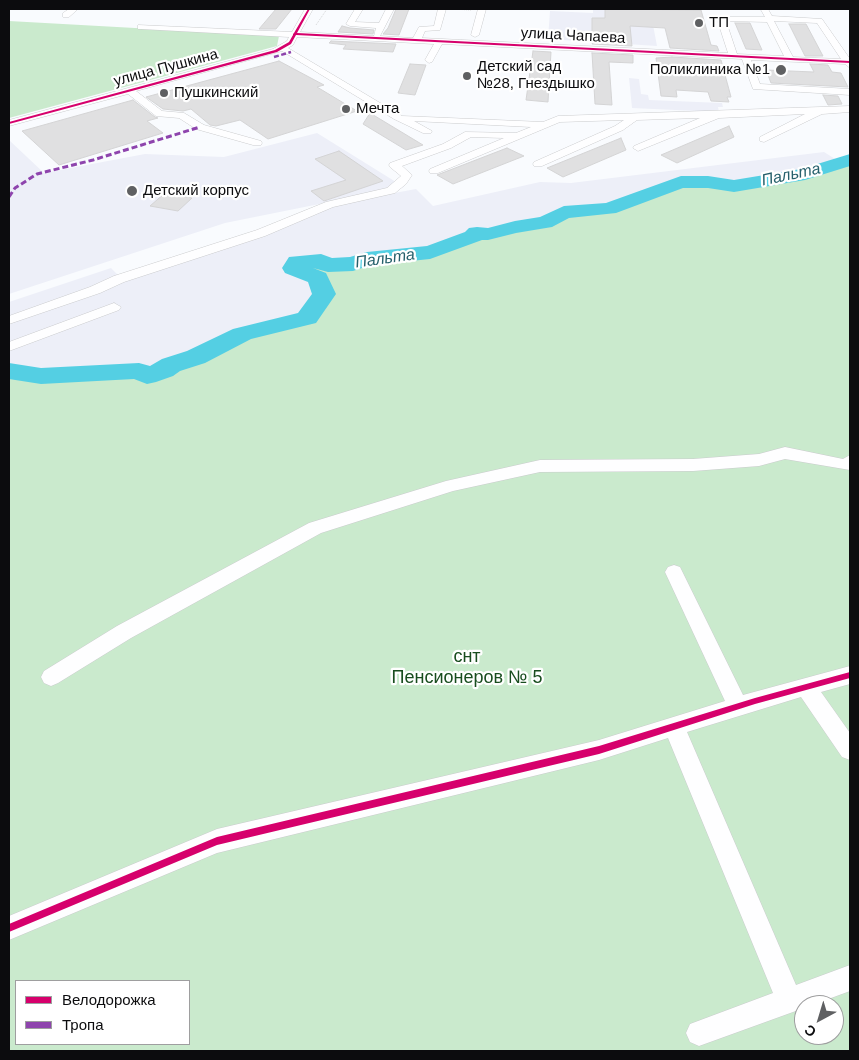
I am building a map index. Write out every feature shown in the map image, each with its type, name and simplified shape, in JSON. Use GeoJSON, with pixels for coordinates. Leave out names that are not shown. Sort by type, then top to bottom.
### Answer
{"type":"FeatureCollection","features":[{"type":"Feature","properties":{"kind":"street"},"geometry":{"type":"LineString","coordinates":[[66,15],[74,9]]}},
{"type":"Feature","properties":{"kind":"street"},"geometry":{"type":"LineString","coordinates":[[309,9],[290,43],[283,48],[397,117],[427,131]]}},
{"type":"Feature","properties":{"kind":"street"},"geometry":{"type":"LineString","coordinates":[[359,9],[350,24],[382,26]]}},
{"type":"Feature","properties":{"kind":"street"},"geometry":{"type":"LineString","coordinates":[[375,39],[390,9]]}},
{"type":"Feature","properties":{"kind":"street"},"geometry":{"type":"LineString","coordinates":[[416,41],[422,29],[437,28],[442,9]]}},
{"type":"Feature","properties":{"kind":"street"},"geometry":{"type":"LineString","coordinates":[[765,9],[790,59]]}},
{"type":"Feature","properties":{"kind":"street"},"geometry":{"type":"LineString","coordinates":[[473,40],[482,10]]}},
{"type":"Feature","properties":{"kind":"street"},"geometry":{"type":"LineString","coordinates":[[733,56],[722,19],[819,21],[849,63]]}},
{"type":"Feature","properties":{"kind":"street","name":"улица Чапаева"},"geometry":{"type":"LineString","coordinates":[[141,27],[439,42],[473,40],[659,53],[849,63]]}},
{"type":"Feature","properties":{"kind":"street"},"geometry":{"type":"LineString","coordinates":[[473,40],[487,36]]}},
{"type":"Feature","properties":{"kind":"street"},"geometry":{"type":"LineString","coordinates":[[429,60],[439,42]]}},
{"type":"Feature","properties":{"kind":"street","name":"улица Пушкина"},"geometry":{"type":"LineString","coordinates":[[9,123],[283,48]]}},
{"type":"Feature","properties":{"kind":"street"},"geometry":{"type":"LineString","coordinates":[[659,53],[660,62],[687,64]]}},
{"type":"Feature","properties":{"kind":"street"},"geometry":{"type":"LineString","coordinates":[[746,57],[745,67],[756,87],[850,92]]}},
{"type":"Feature","properties":{"kind":"street"},"geometry":{"type":"LineString","coordinates":[[130,91],[159,114],[181,116],[200,127],[258,143]]}},
{"type":"Feature","properties":{"kind":"street"},"geometry":{"type":"LineString","coordinates":[[434,171],[558,119],[850,109]]}},
{"type":"Feature","properties":{"kind":"street"},"geometry":{"type":"LineString","coordinates":[[764,139],[820,111]]}},
{"type":"Feature","properties":{"kind":"street"},"geometry":{"type":"LineString","coordinates":[[638,148],[717,115]]}},
{"type":"Feature","properties":{"kind":"street"},"geometry":{"type":"LineString","coordinates":[[397,117],[545,125]]}},
{"type":"Feature","properties":{"kind":"street"},"geometry":{"type":"LineString","coordinates":[[538,164],[619,128],[635,117]]}},
{"type":"Feature","properties":{"kind":"street"},"geometry":{"type":"LineString","coordinates":[[9,320],[119,280],[261,233],[330,204],[391,191],[407,175],[394,165],[447,146],[469,134],[520,135]]}},
{"type":"Feature","properties":{"kind":"street"},"geometry":{"type":"LineString","coordinates":[[9,347],[114,307]]}},
{"type":"Feature","properties":{"kind":"street"},"geometry":{"type":"LineString","coordinates":[[50,677],[124,632],[315,528],[452,485],[540,466],[693,466],[759,460],[785,454],[847,465],[850,461]]}},
{"type":"Feature","properties":{"kind":"street"},"geometry":{"type":"LineString","coordinates":[[674,572],[738,706]]}},
{"type":"Feature","properties":{"kind":"street"},"geometry":{"type":"LineString","coordinates":[[9,928],[217,842],[600,750],[738,706],[850,675]]}},
{"type":"Feature","properties":{"kind":"street"},"geometry":{"type":"LineString","coordinates":[[806,687],[850,750]]}},
{"type":"Feature","properties":{"kind":"street"},"geometry":{"type":"LineString","coordinates":[[674,726],[789,999]]}},
{"type":"Feature","properties":{"kind":"street"},"geometry":{"type":"LineString","coordinates":[[698,1033],[850,978]]}},
{"type":"Feature","properties":{"kind":"path"},"geometry":{"type":"LineString","coordinates":[[314,27],[327,9]]}},
{"type":"Feature","properties":{"kind":"path"},"geometry":{"type":"LineString","coordinates":[[442,9],[482,10]]}},
{"type":"Feature","properties":{"kind":"shaded area"},"geometry":{"type":"Polygon","coordinates":[[[593,9],[650,9],[657,46],[548,39],[550,11],[593,13],[593,9]]]}},
{"type":"Feature","properties":{"kind":"shaded area"},"geometry":{"type":"Polygon","coordinates":[[[629,78],[639,79],[641,94],[648,95],[649,100],[722,103],[723,107],[718,107],[719,112],[632,108],[629,78]]]}},
{"type":"Feature","properties":{"kind":"shaded area"},"geometry":{"type":"Polygon","coordinates":[[[317,133],[404,187],[225,223],[9,294],[9,140],[44,173],[145,154],[224,157],[317,133]]]}},
{"type":"Feature","properties":{"kind":"shaded area"},"geometry":{"type":"Polygon","coordinates":[[[824,152],[840,162],[805,174],[734,186],[708,182],[681,182],[609,209],[564,212],[545,223],[515,227],[488,234],[477,233],[473,237],[430,252],[367,259],[353,264],[328,265],[321,261],[298,262],[293,268],[318,278],[324,294],[307,318],[242,334],[196,357],[171,365],[164,370],[147,376],[41,376],[17,373],[9,361],[9,302],[111,268],[121,278],[282,224],[308,209],[416,189],[433,206],[540,182],[571,183],[824,152]]]}},
{"type":"Feature","properties":{"kind":"green space"},"geometry":{"type":"Polygon","coordinates":[[[9,21],[279,36],[277,46],[9,118],[9,21]]]}},
{"type":"Feature","properties":{"kind":"green space","name":"снт Пенсионеров № 5"},"geometry":{"type":"Polygon","coordinates":[[[850,160],[850,1051],[9,1051],[9,371],[41,376],[139,371],[147,376],[164,370],[171,365],[196,357],[242,334],[307,318],[324,294],[318,278],[293,268],[297,262],[321,261],[328,265],[353,264],[367,259],[430,252],[473,237],[477,233],[488,234],[515,227],[545,223],[564,212],[609,209],[681,182],[708,182],[734,186],[805,174],[850,160]]]}},
{"type":"Feature","properties":{"kind":"building"},"geometry":{"type":"Polygon","coordinates":[[[276,9],[292,9],[276,29],[259,29],[276,9]]]}},
{"type":"Feature","properties":{"kind":"building"},"geometry":{"type":"Polygon","coordinates":[[[396,9],[409,9],[399,35],[383,34],[388,28],[396,9]]]}},
{"type":"Feature","properties":{"kind":"building"},"geometry":{"type":"Polygon","coordinates":[[[605,9],[701,10],[711,45],[717,46],[719,51],[670,48],[665,28],[630,26],[632,46],[592,44],[592,18],[605,18],[605,9]]]}},
{"type":"Feature","properties":{"kind":"building"},"geometry":{"type":"Polygon","coordinates":[[[735,23],[750,23],[762,50],[746,49],[735,23]]]}},
{"type":"Feature","properties":{"kind":"building"},"geometry":{"type":"Polygon","coordinates":[[[789,24],[806,24],[823,56],[805,56],[789,24]]]}},
{"type":"Feature","properties":{"kind":"building"},"geometry":{"type":"Polygon","coordinates":[[[342,26],[374,30],[373,34],[338,32],[342,26]]]}},
{"type":"Feature","properties":{"kind":"building"},"geometry":{"type":"Polygon","coordinates":[[[331,41],[396,44],[393,52],[343,49],[346,45],[329,43],[331,41]]]}},
{"type":"Feature","properties":{"kind":"building"},"geometry":{"type":"Polygon","coordinates":[[[533,51],[551,52],[548,102],[526,100],[533,51]]]}},
{"type":"Feature","properties":{"kind":"building"},"geometry":{"type":"Polygon","coordinates":[[[592,53],[633,55],[633,63],[609,62],[612,105],[595,104],[592,53]]]}},
{"type":"Feature","properties":{"kind":"building"},"geometry":{"type":"Polygon","coordinates":[[[656,58],[721,60],[731,97],[727,97],[729,102],[711,101],[708,92],[676,90],[677,97],[661,96],[656,58]]]}},
{"type":"Feature","properties":{"kind":"building"},"geometry":{"type":"Polygon","coordinates":[[[279,61],[324,85],[317,87],[357,111],[268,139],[240,120],[216,126],[210,125],[191,109],[183,111],[163,109],[146,97],[279,61]]]}},
{"type":"Feature","properties":{"kind":"building"},"geometry":{"type":"Polygon","coordinates":[[[410,64],[426,65],[415,95],[398,93],[410,64]]]}},
{"type":"Feature","properties":{"kind":"building"},"geometry":{"type":"Polygon","coordinates":[[[810,64],[828,65],[832,72],[841,73],[848,87],[771,83],[766,70],[814,72],[810,64]]]}},
{"type":"Feature","properties":{"kind":"building"},"geometry":{"type":"Polygon","coordinates":[[[823,95],[838,96],[842,104],[828,105],[823,95]]]}},
{"type":"Feature","properties":{"kind":"building"},"geometry":{"type":"Polygon","coordinates":[[[133,100],[158,118],[147,121],[163,133],[59,165],[22,131],[133,100]]]}},
{"type":"Feature","properties":{"kind":"building"},"geometry":{"type":"Polygon","coordinates":[[[370,113],[423,145],[406,150],[363,124],[370,113]]]}},
{"type":"Feature","properties":{"kind":"building"},"geometry":{"type":"Polygon","coordinates":[[[729,126],[734,137],[677,163],[661,155],[729,126]]]}},
{"type":"Feature","properties":{"kind":"building"},"geometry":{"type":"Polygon","coordinates":[[[621,138],[626,150],[563,177],[547,168],[621,138]]]}},
{"type":"Feature","properties":{"kind":"building"},"geometry":{"type":"Polygon","coordinates":[[[507,148],[524,156],[453,184],[437,175],[507,148]]]}},
{"type":"Feature","properties":{"kind":"building"},"geometry":{"type":"Polygon","coordinates":[[[339,151],[383,181],[324,201],[311,191],[346,180],[315,159],[339,151]]]}},
{"type":"Feature","properties":{"kind":"building"},"geometry":{"type":"Polygon","coordinates":[[[165,193],[192,198],[178,211],[150,206],[165,193]]]}},
{"type":"Feature","properties":{"kind":"waterway","name":"Пальта"},"geometry":{"type":"LineString","coordinates":[[9,371],[41,376],[139,371],[147,376],[164,370],[171,365],[196,357],[242,334],[307,318],[324,294],[318,278],[293,268],[297,262],[321,261],[328,265],[353,264],[367,259],[430,252],[473,237],[477,233],[488,234],[515,227],[545,223],[564,212],[609,209],[681,182],[708,182],[734,186],[805,174],[850,160]]}},
{"type":"Feature","properties":{"kind":"marked path"},"geometry":{"type":"LineString","coordinates":[[274,57],[291,52]]}},
{"type":"Feature","properties":{"kind":"marked path"},"geometry":{"type":"LineString","coordinates":[[9,197],[15,188],[37,174],[93,160],[200,127]]}},
{"type":"Feature","properties":{"kind":"cycle path"},"geometry":{"type":"LineString","coordinates":[[9,123],[276,51],[290,43],[309,9]]}},
{"type":"Feature","properties":{"kind":"cycle path"},"geometry":{"type":"LineString","coordinates":[[294,34],[850,62]]}},
{"type":"Feature","properties":{"kind":"cycle path"},"geometry":{"type":"LineString","coordinates":[[9,928],[217,841],[599,750],[755,701],[850,675]]}},
{"type":"Feature","properties":{"kind":"place","name":"ТП"},"geometry":{"type":"Point","coordinates":[699,23]}},
{"type":"Feature","properties":{"kind":"place","name":"Поликлиника №1"},"geometry":{"type":"Point","coordinates":[781,70]}},
{"type":"Feature","properties":{"kind":"place","name":"Детский сад №28, Гнездышко"},"geometry":{"type":"Point","coordinates":[467,76]}},
{"type":"Feature","properties":{"kind":"place","name":"Пушкинский"},"geometry":{"type":"Point","coordinates":[164,93]}},
{"type":"Feature","properties":{"kind":"place","name":"Мечта"},"geometry":{"type":"Point","coordinates":[346,109]}},
{"type":"Feature","properties":{"kind":"place","name":"Детский корпус"},"geometry":{"type":"Point","coordinates":[132,191]}}]}
